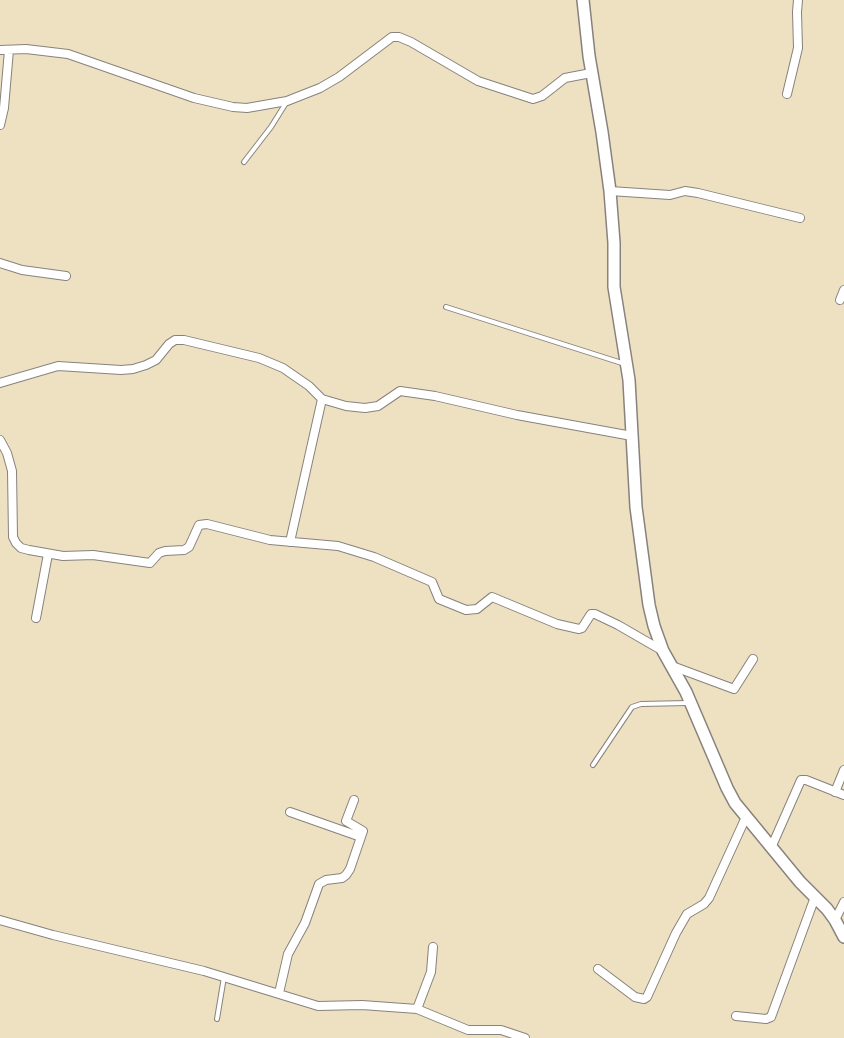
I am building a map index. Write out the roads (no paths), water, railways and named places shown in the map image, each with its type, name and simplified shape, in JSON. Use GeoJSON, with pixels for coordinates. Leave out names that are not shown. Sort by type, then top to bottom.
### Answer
{"type":"FeatureCollection","features":[{"type":"Feature","properties":{"kind":"main road"},"geometry":{"type":"LineString","coordinates":[[583,0],[610,191],[614,243],[614,287],[627,364],[636,506],[648,597],[654,626],[727,788],[746,817],[771,848],[835,920],[844,937]]}},
{"type":"Feature","properties":{"kind":"street"},"geometry":{"type":"LineString","coordinates":[[787,94],[798,48],[798,0]]}},
{"type":"Feature","properties":{"kind":"street"},"geometry":{"type":"LineString","coordinates":[[0,50],[26,49],[68,54],[194,98],[233,107],[247,108],[287,100],[320,88],[339,77],[392,37],[411,42],[478,81],[533,99],[542,96],[565,78],[592,73]]}},
{"type":"Feature","properties":{"kind":"street"},"geometry":{"type":"LineString","coordinates":[[0,125],[4,108],[9,50]]}},
{"type":"Feature","properties":{"kind":"street"},"geometry":{"type":"LineString","coordinates":[[610,191],[670,196],[692,192],[800,218]]}},
{"type":"Feature","properties":{"kind":"street"},"geometry":{"type":"LineString","coordinates":[[0,263],[22,270],[66,276]]}},
{"type":"Feature","properties":{"kind":"street"},"geometry":{"type":"LineString","coordinates":[[840,300],[844,290]]}},
{"type":"Feature","properties":{"kind":"street"},"geometry":{"type":"LineString","coordinates":[[0,383],[58,366],[133,369],[156,360],[169,344],[175,340],[184,340],[259,358],[283,368],[322,399],[346,406],[365,408],[378,406],[400,392],[426,394],[517,416],[632,436]]}},
{"type":"Feature","properties":{"kind":"street"},"geometry":{"type":"LineString","coordinates":[[290,542],[322,399]]}},
{"type":"Feature","properties":{"kind":"street"},"geometry":{"type":"LineString","coordinates":[[0,440],[7,453],[12,471],[13,537],[21,548],[63,556],[93,555],[150,563],[159,553],[189,548],[199,525],[202,524],[251,537],[338,546],[374,557],[432,582],[439,599],[466,610],[476,609],[492,597],[557,624],[579,629],[582,628],[592,614],[595,614],[664,650]]}},
{"type":"Feature","properties":{"kind":"street"},"geometry":{"type":"LineString","coordinates":[[36,618],[48,554]]}},
{"type":"Feature","properties":{"kind":"street"},"geometry":{"type":"LineString","coordinates":[[672,666],[734,690],[753,659]]}},
{"type":"Feature","properties":{"kind":"street"},"geometry":{"type":"LineString","coordinates":[[835,792],[844,770]]}},
{"type":"Feature","properties":{"kind":"street"},"geometry":{"type":"LineString","coordinates":[[771,848],[801,780],[806,780],[844,795]]}},
{"type":"Feature","properties":{"kind":"street"},"geometry":{"type":"LineString","coordinates":[[279,993],[288,954],[305,923],[319,884],[322,881],[342,878],[350,869],[362,831],[346,821],[354,800]]}},
{"type":"Feature","properties":{"kind":"street"},"geometry":{"type":"LineString","coordinates":[[290,812],[361,837]]}},
{"type":"Feature","properties":{"kind":"street"},"geometry":{"type":"LineString","coordinates":[[598,969],[634,998],[644,999],[647,997],[676,933],[687,914],[704,904],[709,898],[746,817]]}},
{"type":"Feature","properties":{"kind":"street"},"geometry":{"type":"LineString","coordinates":[[736,1016],[766,1019],[771,1017],[815,897]]}},
{"type":"Feature","properties":{"kind":"street"},"geometry":{"type":"LineString","coordinates":[[835,920],[844,902]]}},
{"type":"Feature","properties":{"kind":"street"},"geometry":{"type":"LineString","coordinates":[[0,920],[224,977],[318,1006],[362,1005],[418,1009],[468,1030],[501,1030],[525,1038]]}},
{"type":"Feature","properties":{"kind":"street"},"geometry":{"type":"LineString","coordinates":[[418,1009],[431,972],[432,947]]}},
{"type":"Feature","properties":{"kind":"lane"},"geometry":{"type":"LineString","coordinates":[[244,162],[271,128],[287,100]]}},
{"type":"Feature","properties":{"kind":"lane"},"geometry":{"type":"LineString","coordinates":[[446,307],[627,364]]}},
{"type":"Feature","properties":{"kind":"lane"},"geometry":{"type":"LineString","coordinates":[[593,765],[632,707],[642,704],[690,703]]}},
{"type":"Feature","properties":{"kind":"lane"},"geometry":{"type":"LineString","coordinates":[[217,1019],[224,977]]}}]}
